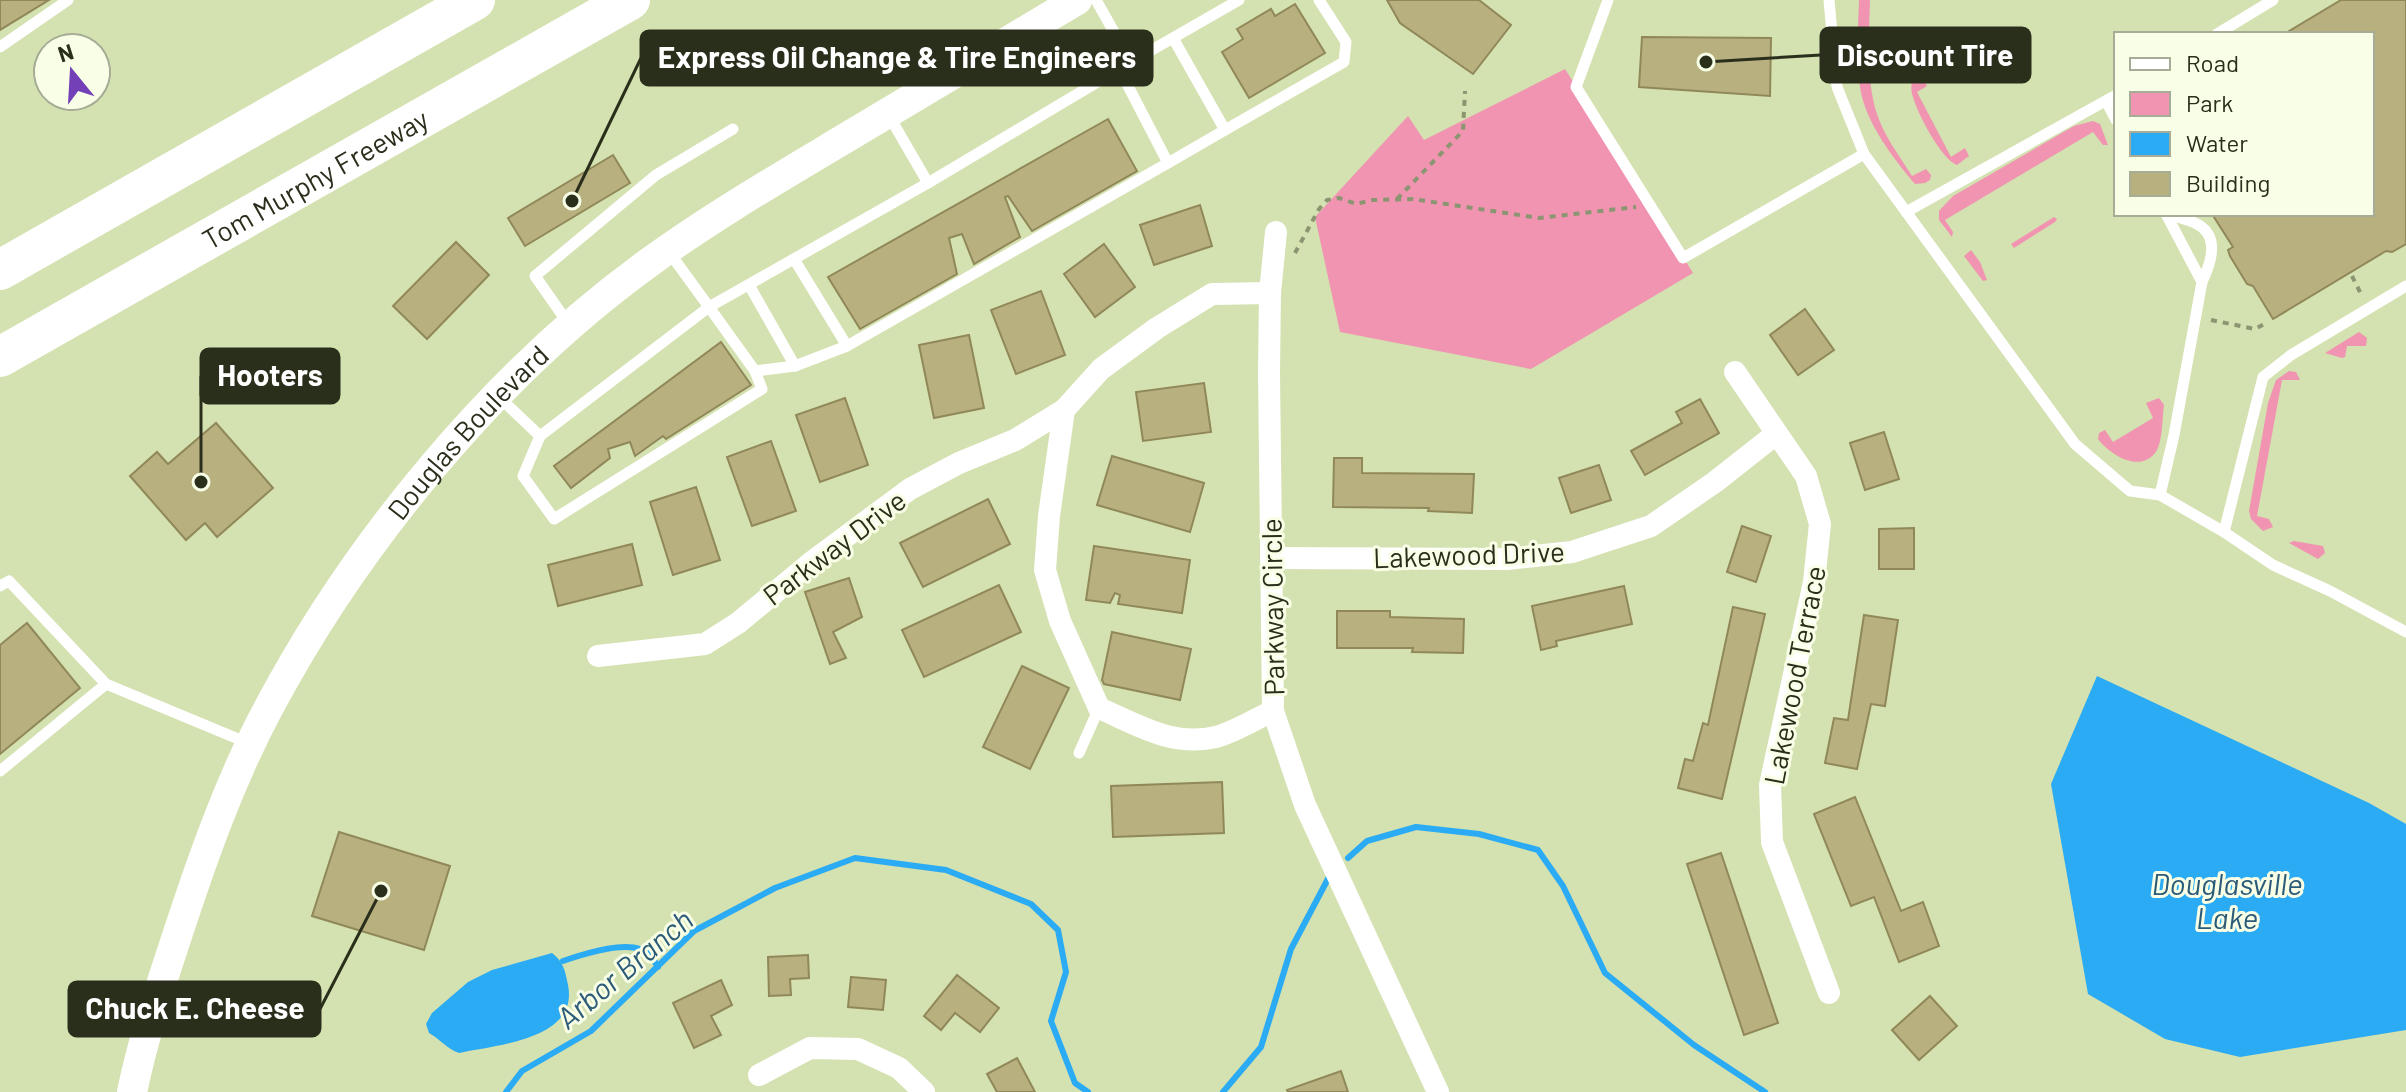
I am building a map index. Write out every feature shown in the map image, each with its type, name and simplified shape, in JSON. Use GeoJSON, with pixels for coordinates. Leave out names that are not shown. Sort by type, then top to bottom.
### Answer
{"type":"FeatureCollection","features":[{"type":"Feature","properties":{"kind":"highway"},"geometry":{"type":"LineString","coordinates":[[0,270],[475,0]]}},
{"type":"Feature","properties":{"kind":"highway","name":"Tom Murphy Freeway"},"geometry":{"type":"LineString","coordinates":[[0,357],[630,0]]}},
{"type":"Feature","properties":{"kind":"highway"},"geometry":{"type":"LineString","coordinates":[[0,369],[199,245]]}},
{"type":"Feature","properties":{"kind":"main road","name":"Douglas Boulevard"},"geometry":{"type":"LineString","coordinates":[[132,1092],[169,961],[209,841],[268,710],[324,615],[386,524],[449,448],[570,327],[667,250],[718,214],[1077,0]]}},
{"type":"Feature","properties":{"kind":"street","name":"Parkway Circle"},"geometry":{"type":"LineString","coordinates":[[1276,232],[1271,282],[1273,711],[1305,805],[1438,1092]]}},
{"type":"Feature","properties":{"kind":"street","name":"Parkway Drive"},"geometry":{"type":"LineString","coordinates":[[598,656],[705,644],[738,623],[803,569],[910,489],[959,463],[1015,440],[1064,410],[1101,369],[1157,328],[1212,294],[1271,282]]}},
{"type":"Feature","properties":{"kind":"street","name":"Lakewood Terrace"},"geometry":{"type":"LineString","coordinates":[[1735,372],[1806,476],[1820,524],[1814,582],[1770,785],[1772,842],[1829,993]]}},
{"type":"Feature","properties":{"kind":"street"},"geometry":{"type":"LineString","coordinates":[[1064,410],[1045,570],[1060,621],[1099,708],[1157,736],[1183,740],[1218,737],[1273,711]]}},
{"type":"Feature","properties":{"kind":"street","name":"Lakewood Drive"},"geometry":{"type":"LineString","coordinates":[[1271,558],[1507,559],[1572,552],[1651,526],[1715,482],[1776,434]]}},
{"type":"Feature","properties":{"kind":"street"},"geometry":{"type":"LineString","coordinates":[[759,1075],[810,1048],[858,1049],[899,1068],[924,1092]]}},
{"type":"Feature","properties":{"kind":"lane"},"geometry":{"type":"LineString","coordinates":[[0,47],[68,0]]}},
{"type":"Feature","properties":{"kind":"lane"},"geometry":{"type":"LineString","coordinates":[[1096,0],[1131,62],[1127,84],[1168,163]]}},
{"type":"Feature","properties":{"kind":"lane"},"geometry":{"type":"LineString","coordinates":[[667,250],[709,307],[755,371],[762,389],[554,519],[523,476],[540,436],[709,307],[928,183],[1239,0]]}},
{"type":"Feature","properties":{"kind":"lane"},"geometry":{"type":"LineString","coordinates":[[755,371],[795,366],[847,346],[1344,62],[1346,42],[1319,0]]}},
{"type":"Feature","properties":{"kind":"lane"},"geometry":{"type":"LineString","coordinates":[[1608,0],[1576,87],[1683,258],[1864,154]]}},
{"type":"Feature","properties":{"kind":"lane"},"geometry":{"type":"LineString","coordinates":[[1829,0],[1837,87],[1864,154],[2075,444],[2130,491],[2160,495],[2273,565],[2406,632]]}},
{"type":"Feature","properties":{"kind":"lane"},"geometry":{"type":"LineString","coordinates":[[2220,32],[2273,0]]}},
{"type":"Feature","properties":{"kind":"lane"},"geometry":{"type":"LineString","coordinates":[[1173,38],[1225,130]]}},
{"type":"Feature","properties":{"kind":"lane"},"geometry":{"type":"LineString","coordinates":[[1906,212],[2111,98]]}},
{"type":"Feature","properties":{"kind":"lane"},"geometry":{"type":"LineString","coordinates":[[887,113],[928,183]]}},
{"type":"Feature","properties":{"kind":"lane"},"geometry":{"type":"LineString","coordinates":[[570,327],[535,276],[656,175],[733,129]]}},
{"type":"Feature","properties":{"kind":"lane"},"geometry":{"type":"LineString","coordinates":[[2169,216],[2202,282]]}},
{"type":"Feature","properties":{"kind":"lane"},"geometry":{"type":"LineString","coordinates":[[2160,495],[2202,282],[2211,262],[2213,247],[2208,234],[2196,223],[2174,216]]}},
{"type":"Feature","properties":{"kind":"lane"},"geometry":{"type":"LineString","coordinates":[[794,259],[847,346]]}},
{"type":"Feature","properties":{"kind":"lane"},"geometry":{"type":"LineString","coordinates":[[749,285],[795,366]]}},
{"type":"Feature","properties":{"kind":"lane"},"geometry":{"type":"LineString","coordinates":[[2224,532],[2263,377],[2291,355],[2406,286]]}},
{"type":"Feature","properties":{"kind":"lane"},"geometry":{"type":"LineString","coordinates":[[498,396],[540,436]]}},
{"type":"Feature","properties":{"kind":"lane"},"geometry":{"type":"LineString","coordinates":[[0,586],[9,581],[106,684],[252,744]]}},
{"type":"Feature","properties":{"kind":"lane"},"geometry":{"type":"LineString","coordinates":[[0,771],[106,684]]}},
{"type":"Feature","properties":{"kind":"lane"},"geometry":{"type":"LineString","coordinates":[[1079,753],[1099,708]]}},
{"type":"Feature","properties":{"kind":"path"},"geometry":{"type":"LineString","coordinates":[[1397,199],[1463,131],[1465,91]]}},
{"type":"Feature","properties":{"kind":"path"},"geometry":{"type":"LineString","coordinates":[[1271,282],[1299,250],[1319,209],[1327,200],[1339,198],[1356,204],[1373,200],[1413,199],[1539,218],[1651,206]]}},
{"type":"Feature","properties":{"kind":"path"},"geometry":{"type":"LineString","coordinates":[[2211,320],[2255,329],[2268,322]]}},
{"type":"Feature","properties":{"kind":"green space"},"geometry":{"type":"Polygon","coordinates":[[[1859,0],[1870,0],[1869,70],[1879,120],[1912,176],[1926,169],[1931,175],[1925,183],[1915,184],[1889,151],[1863,100],[1859,76],[1859,0]]]}},
{"type":"Feature","properties":{"kind":"green space"},"geometry":{"type":"Polygon","coordinates":[[[1565,69],[1693,273],[1531,369],[1340,332],[1315,217],[1408,116],[1424,140],[1565,69]]]}},
{"type":"Feature","properties":{"kind":"green space"},"geometry":{"type":"Polygon","coordinates":[[[1919,71],[1927,86],[1917,92],[1951,157],[1965,148],[1969,156],[1957,165],[1944,155],[1915,104],[1913,72],[1919,71]]]}},
{"type":"Feature","properties":{"kind":"green space"},"geometry":{"type":"Polygon","coordinates":[[[2093,121],[2100,124],[2108,145],[2103,145],[2093,132],[1945,220],[1953,232],[1952,237],[1939,220],[1939,211],[1953,196],[2074,126],[2093,121]]]}},
{"type":"Feature","properties":{"kind":"green space"},"geometry":{"type":"Polygon","coordinates":[[[2054,217],[2057,219],[2055,222],[2014,248],[2011,244],[2054,217]]]}},
{"type":"Feature","properties":{"kind":"green space"},"geometry":{"type":"Polygon","coordinates":[[[1971,250],[1987,280],[1983,281],[1964,256],[1971,250]]]}},
{"type":"Feature","properties":{"kind":"green space"},"geometry":{"type":"Polygon","coordinates":[[[2359,332],[2367,338],[2366,346],[2347,346],[2342,358],[2325,353],[2359,332]]]}},
{"type":"Feature","properties":{"kind":"green space"},"geometry":{"type":"Polygon","coordinates":[[[2289,371],[2296,372],[2300,380],[2282,380],[2257,516],[2269,519],[2273,527],[2263,531],[2251,519],[2249,511],[2268,403],[2276,380],[2289,371]]]}},
{"type":"Feature","properties":{"kind":"green space"},"geometry":{"type":"Polygon","coordinates":[[[2159,398],[2164,405],[2161,434],[2157,450],[2151,457],[2135,462],[2126,460],[2098,439],[2099,433],[2105,430],[2113,442],[2153,418],[2146,403],[2159,398]]]}},
{"type":"Feature","properties":{"kind":"green space"},"geometry":{"type":"Polygon","coordinates":[[[2294,541],[2323,546],[2325,553],[2318,559],[2289,543],[2294,541]]]}},
{"type":"Feature","properties":{"kind":"water","name":"Douglasville Lake"},"geometry":{"type":"Polygon","coordinates":[[[2097,676],[2369,803],[2406,824],[2406,1030],[2240,1057],[2165,1039],[2088,994],[2051,784],[2097,676]]]}},
{"type":"Feature","properties":{"kind":"water"},"geometry":{"type":"Polygon","coordinates":[[[552,953],[565,971],[568,1003],[561,1018],[548,1029],[531,1037],[459,1053],[429,1033],[426,1024],[432,1013],[468,982],[492,970],[552,953]]]}},
{"type":"Feature","properties":{"kind":"building"},"geometry":{"type":"Polygon","coordinates":[[[0,0],[49,0],[0,30],[0,0]]]}},
{"type":"Feature","properties":{"kind":"building"},"geometry":{"type":"Polygon","coordinates":[[[1387,0],[1479,0],[1511,25],[1473,74],[1400,23],[1387,0]]]}},
{"type":"Feature","properties":{"kind":"building"},"geometry":{"type":"Polygon","coordinates":[[[2341,0],[2406,0],[2406,244],[2392,252],[2386,251],[2273,319],[2230,256],[2228,250],[2233,247],[2213,216],[2374,216],[2374,32],[2287,32],[2341,0]]]}},
{"type":"Feature","properties":{"kind":"building"},"geometry":{"type":"Polygon","coordinates":[[[1295,4],[1325,53],[1249,98],[1222,52],[1243,39],[1237,29],[1271,9],[1275,16],[1295,4]]]}},
{"type":"Feature","properties":{"kind":"building"},"geometry":{"type":"Polygon","coordinates":[[[1642,37],[1771,38],[1770,96],[1639,87],[1642,37]]]}},
{"type":"Feature","properties":{"kind":"building"},"geometry":{"type":"Polygon","coordinates":[[[1108,119],[1137,171],[1032,231],[1008,196],[1005,197],[1020,237],[974,264],[962,234],[949,238],[957,274],[860,329],[828,277],[1108,119]]]}},
{"type":"Feature","properties":{"kind":"building"},"geometry":{"type":"Polygon","coordinates":[[[613,155],[630,183],[525,246],[508,218],[613,155]]]}},
{"type":"Feature","properties":{"kind":"building"},"geometry":{"type":"Polygon","coordinates":[[[1200,205],[1212,246],[1154,265],[1140,225],[1200,205]]]}},
{"type":"Feature","properties":{"kind":"building"},"geometry":{"type":"Polygon","coordinates":[[[456,242],[489,275],[427,339],[393,306],[456,242]]]}},
{"type":"Feature","properties":{"kind":"building"},"geometry":{"type":"Polygon","coordinates":[[[1104,244],[1135,287],[1095,317],[1064,274],[1104,244]]]}},
{"type":"Feature","properties":{"kind":"building"},"geometry":{"type":"Polygon","coordinates":[[[1041,291],[1065,355],[1016,374],[991,310],[1041,291]]]}},
{"type":"Feature","properties":{"kind":"building"},"geometry":{"type":"Polygon","coordinates":[[[1805,309],[1834,350],[1798,375],[1770,335],[1805,309]]]}},
{"type":"Feature","properties":{"kind":"building"},"geometry":{"type":"Polygon","coordinates":[[[969,335],[984,408],[934,418],[919,345],[969,335]]]}},
{"type":"Feature","properties":{"kind":"building"},"geometry":{"type":"Polygon","coordinates":[[[721,342],[751,385],[666,439],[663,436],[635,456],[630,442],[608,449],[610,458],[571,488],[554,466],[721,342]]]}},
{"type":"Feature","properties":{"kind":"building"},"geometry":{"type":"Polygon","coordinates":[[[1204,383],[1211,432],[1143,441],[1136,392],[1204,383]]]}},
{"type":"Feature","properties":{"kind":"building"},"geometry":{"type":"Polygon","coordinates":[[[845,398],[868,465],[820,482],[796,415],[845,398]]]}},
{"type":"Feature","properties":{"kind":"building"},"geometry":{"type":"Polygon","coordinates":[[[1700,399],[1719,433],[1645,475],[1631,451],[1682,423],[1676,412],[1700,399]]]}},
{"type":"Feature","properties":{"kind":"building"},"geometry":{"type":"Polygon","coordinates":[[[216,423],[273,488],[217,537],[205,523],[186,540],[130,476],[157,452],[168,464],[216,423]]]}},
{"type":"Feature","properties":{"kind":"building"},"geometry":{"type":"Polygon","coordinates":[[[1884,432],[1899,479],[1865,490],[1850,443],[1884,432]]]}},
{"type":"Feature","properties":{"kind":"building"},"geometry":{"type":"Polygon","coordinates":[[[771,441],[796,511],[752,526],[727,457],[771,441]]]}},
{"type":"Feature","properties":{"kind":"building"},"geometry":{"type":"Polygon","coordinates":[[[1112,456],[1204,483],[1190,532],[1097,505],[1112,456]]]}},
{"type":"Feature","properties":{"kind":"building"},"geometry":{"type":"Polygon","coordinates":[[[1334,458],[1362,458],[1362,473],[1474,474],[1472,513],[1428,511],[1429,508],[1333,507],[1334,458]]]}},
{"type":"Feature","properties":{"kind":"building"},"geometry":{"type":"Polygon","coordinates":[[[1599,465],[1611,500],[1571,513],[1559,478],[1599,465]]]}},
{"type":"Feature","properties":{"kind":"building"},"geometry":{"type":"Polygon","coordinates":[[[696,487],[720,560],[673,575],[650,502],[696,487]]]}},
{"type":"Feature","properties":{"kind":"building"},"geometry":{"type":"Polygon","coordinates":[[[988,499],[1010,544],[923,587],[900,543],[988,499]]]}},
{"type":"Feature","properties":{"kind":"building"},"geometry":{"type":"Polygon","coordinates":[[[1742,526],[1771,536],[1756,582],[1727,572],[1742,526]]]}},
{"type":"Feature","properties":{"kind":"building"},"geometry":{"type":"Polygon","coordinates":[[[1914,528],[1914,569],[1879,569],[1879,529],[1914,528]]]}},
{"type":"Feature","properties":{"kind":"building"},"geometry":{"type":"Polygon","coordinates":[[[632,544],[642,585],[558,606],[548,565],[632,544]]]}},
{"type":"Feature","properties":{"kind":"building"},"geometry":{"type":"Polygon","coordinates":[[[1094,546],[1190,560],[1182,613],[1118,604],[1120,595],[1115,593],[1110,603],[1086,600],[1094,546]]]}},
{"type":"Feature","properties":{"kind":"building"},"geometry":{"type":"Polygon","coordinates":[[[849,578],[862,617],[833,632],[846,658],[830,664],[805,592],[849,578]]]}},
{"type":"Feature","properties":{"kind":"building"},"geometry":{"type":"Polygon","coordinates":[[[999,585],[1021,632],[924,677],[902,630],[999,585]]]}},
{"type":"Feature","properties":{"kind":"building"},"geometry":{"type":"Polygon","coordinates":[[[1624,586],[1632,624],[1556,641],[1557,646],[1541,650],[1532,606],[1624,586]]]}},
{"type":"Feature","properties":{"kind":"building"},"geometry":{"type":"Polygon","coordinates":[[[1733,607],[1765,614],[1722,799],[1678,788],[1685,759],[1693,761],[1703,723],[1708,725],[1733,607]]]}},
{"type":"Feature","properties":{"kind":"building"},"geometry":{"type":"Polygon","coordinates":[[[1337,611],[1390,611],[1390,617],[1464,619],[1463,653],[1412,652],[1413,648],[1337,648],[1337,611]]]}},
{"type":"Feature","properties":{"kind":"building"},"geometry":{"type":"Polygon","coordinates":[[[1864,615],[1898,620],[1885,706],[1871,704],[1857,769],[1825,763],[1834,718],[1848,720],[1864,615]]]}},
{"type":"Feature","properties":{"kind":"building"},"geometry":{"type":"Polygon","coordinates":[[[27,623],[80,688],[0,754],[0,645],[27,623]]]}},
{"type":"Feature","properties":{"kind":"building"},"geometry":{"type":"Polygon","coordinates":[[[1112,632],[1191,649],[1180,700],[1104,684],[1102,680],[1112,632]]]}},
{"type":"Feature","properties":{"kind":"building"},"geometry":{"type":"Polygon","coordinates":[[[1022,666],[1069,688],[1030,769],[983,747],[1022,666]]]}},
{"type":"Feature","properties":{"kind":"building"},"geometry":{"type":"Polygon","coordinates":[[[1222,782],[1224,833],[1113,837],[1111,786],[1222,782]]]}},
{"type":"Feature","properties":{"kind":"building"},"geometry":{"type":"Polygon","coordinates":[[[1855,797],[1901,911],[1923,902],[1939,946],[1899,962],[1874,897],[1851,906],[1814,814],[1855,797]]]}},
{"type":"Feature","properties":{"kind":"building"},"geometry":{"type":"Polygon","coordinates":[[[339,832],[450,866],[424,950],[312,916],[339,832]]]}},
{"type":"Feature","properties":{"kind":"building"},"geometry":{"type":"Polygon","coordinates":[[[1721,853],[1778,1023],[1744,1035],[1687,864],[1721,853]]]}},
{"type":"Feature","properties":{"kind":"building"},"geometry":{"type":"Polygon","coordinates":[[[808,955],[809,978],[790,979],[791,995],[769,996],[768,957],[808,955]]]}},
{"type":"Feature","properties":{"kind":"building"},"geometry":{"type":"Polygon","coordinates":[[[957,975],[999,1008],[980,1032],[955,1013],[941,1030],[924,1016],[957,975]]]}},
{"type":"Feature","properties":{"kind":"building"},"geometry":{"type":"Polygon","coordinates":[[[851,977],[886,980],[883,1010],[848,1007],[851,977]]]}},
{"type":"Feature","properties":{"kind":"building"},"geometry":{"type":"Polygon","coordinates":[[[721,980],[732,1005],[711,1016],[721,1035],[694,1048],[673,1003],[721,980]]]}},
{"type":"Feature","properties":{"kind":"building"},"geometry":{"type":"Polygon","coordinates":[[[1930,996],[1957,1026],[1919,1060],[1892,1030],[1930,996]]]}},
{"type":"Feature","properties":{"kind":"building"},"geometry":{"type":"Polygon","coordinates":[[[1017,1058],[1035,1092],[997,1092],[987,1074],[1017,1058]]]}},
{"type":"Feature","properties":{"kind":"building"},"geometry":{"type":"Polygon","coordinates":[[[1341,1071],[1348,1092],[1287,1090],[1341,1071]]]}},
{"type":"Feature","properties":{"kind":"waterway","name":"Arbor Branch"},"geometry":{"type":"LineString","coordinates":[[1348,858],[1367,841],[1416,827],[1479,834],[1538,850],[1563,886],[1605,973],[1694,1045],[1765,1092]]}},
{"type":"Feature","properties":{"kind":"waterway","name":"Arbor Branch"},"geometry":{"type":"LineString","coordinates":[[506,1092],[522,1071],[591,1031],[694,931],[775,888],[855,858],[946,870],[1031,904],[1058,930],[1066,972],[1051,1021],[1075,1083],[1088,1092]]}},
{"type":"Feature","properties":{"kind":"waterway","name":"Arbor Branch"},"geometry":{"type":"LineString","coordinates":[[1223,1092],[1261,1047],[1291,949],[1330,875]]}},
{"type":"Feature","properties":{"kind":"waterway"},"geometry":{"type":"LineString","coordinates":[[563,961],[608,949],[632,947],[651,955],[658,967]]}},
{"type":"Feature","properties":{"kind":"place","name":"Discount Tire"},"geometry":{"type":"Point","coordinates":[1706,62]}},
{"type":"Feature","properties":{"kind":"place","name":"Express Oil Change & Tire Engineers"},"geometry":{"type":"Point","coordinates":[572,201]}},
{"type":"Feature","properties":{"kind":"place","name":"Hooters"},"geometry":{"type":"Point","coordinates":[201,482]}},
{"type":"Feature","properties":{"kind":"place","name":"Chuck E. Cheese"},"geometry":{"type":"Point","coordinates":[381,891]}}]}
